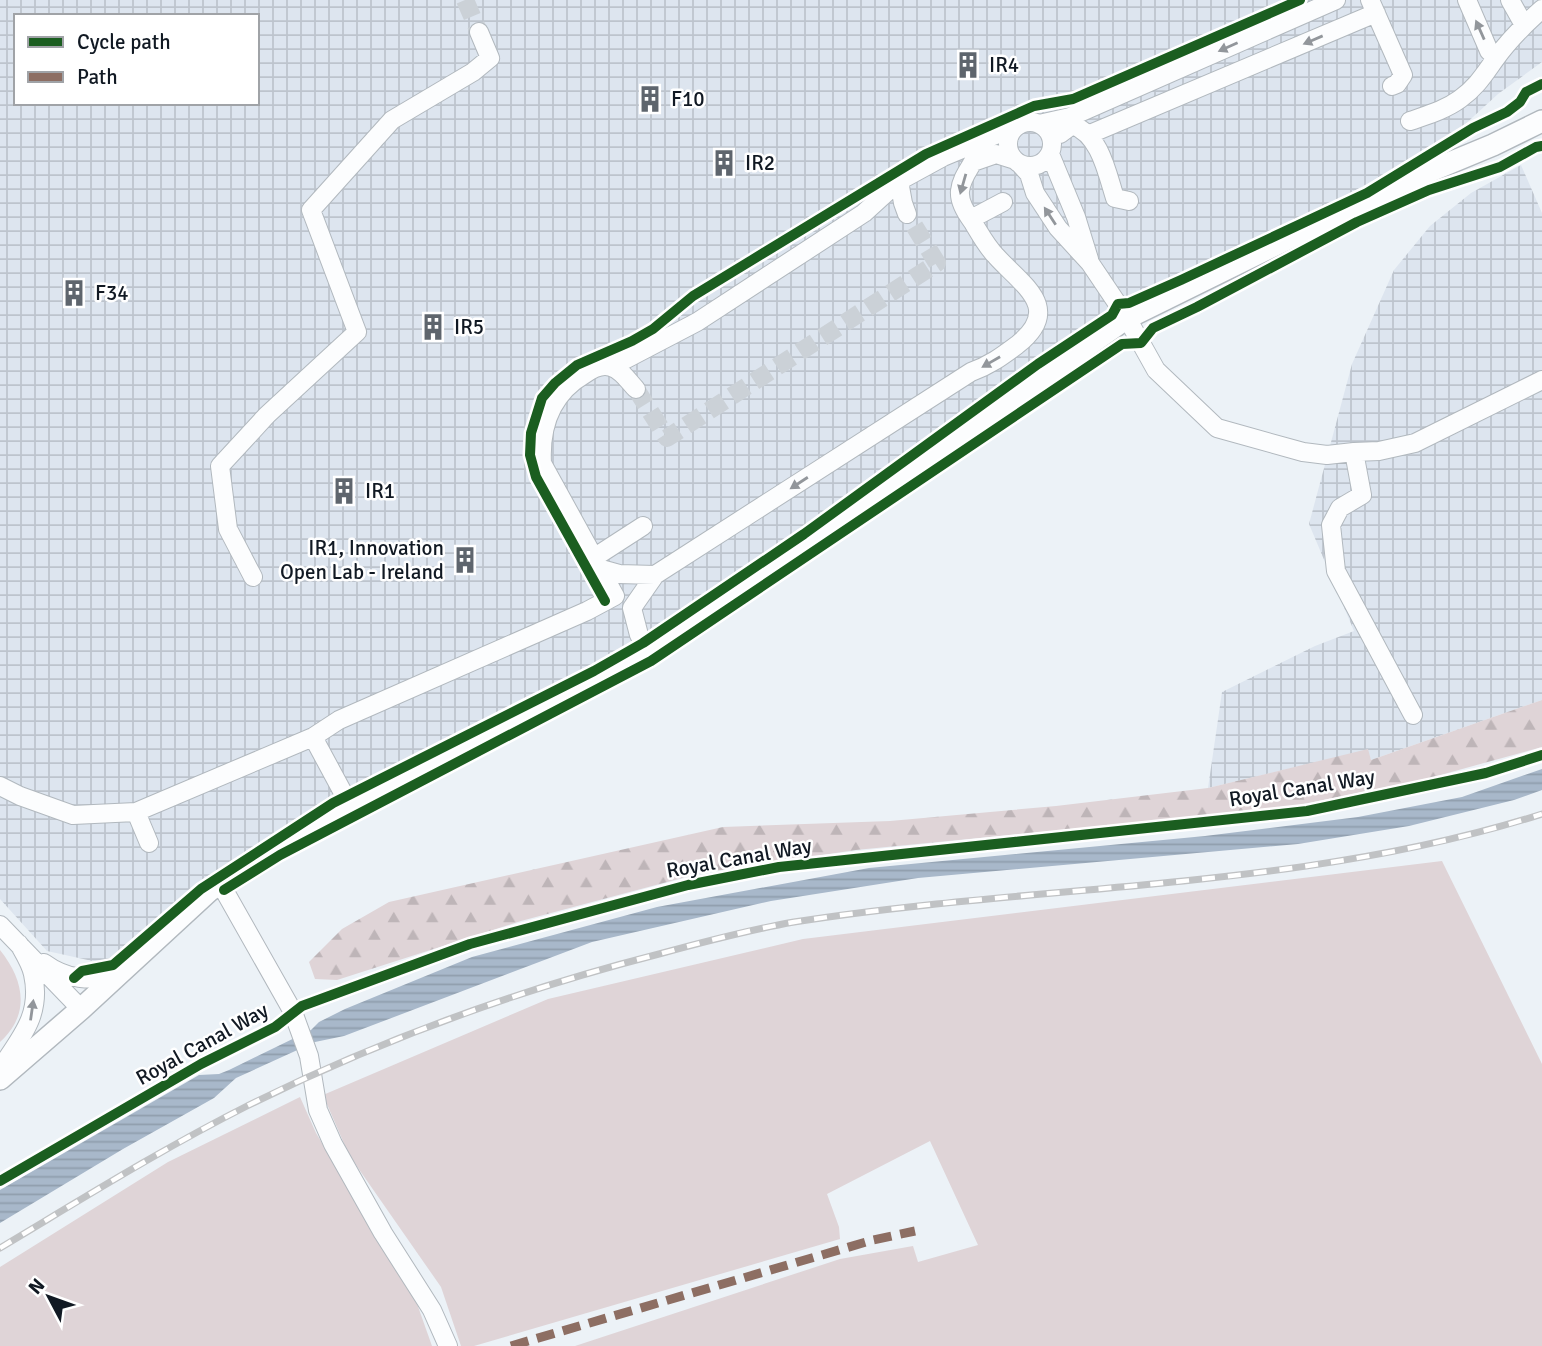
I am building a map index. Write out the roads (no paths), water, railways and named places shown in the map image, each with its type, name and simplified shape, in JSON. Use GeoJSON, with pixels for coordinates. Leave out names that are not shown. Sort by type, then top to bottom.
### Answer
{"type":"FeatureCollection","features":[{"type":"Feature","properties":{"kind":"main road"},"geometry":{"type":"LineString","coordinates":[[0,1079],[220,883],[348,802],[647,651],[894,483],[1127,318],[1399,184],[1464,158],[1542,121]]}},
{"type":"Feature","properties":{"kind":"street"},"geometry":{"type":"LineString","coordinates":[[1336,0],[1070,117],[1039,124],[1019,125],[1010,135],[1009,148],[1029,174],[1035,193],[1058,228],[1090,263],[1127,318],[1156,370],[1217,428],[1303,453],[1327,455],[1379,451],[1415,443],[1542,380]]}},
{"type":"Feature","properties":{"kind":"street"},"geometry":{"type":"LineString","coordinates":[[1467,0],[1489,51],[1496,58]]}},
{"type":"Feature","properties":{"kind":"street"},"geometry":{"type":"LineString","coordinates":[[1510,0],[1524,25]]}},
{"type":"Feature","properties":{"kind":"street"},"geometry":{"type":"LineString","coordinates":[[1090,134],[1373,7],[1403,75],[1397,84],[1392,86]]}},
{"type":"Feature","properties":{"kind":"street"},"geometry":{"type":"LineString","coordinates":[[1409,121],[1443,109],[1482,81],[1496,58],[1524,25],[1542,9]]}},
{"type":"Feature","properties":{"kind":"street"},"geometry":{"type":"LineString","coordinates":[[253,577],[228,529],[220,466],[267,415],[357,332],[311,210],[392,120],[473,72],[490,58],[479,32]]}},
{"type":"Feature","properties":{"kind":"street"},"geometry":{"type":"LineString","coordinates":[[1054,145],[1070,117]]}},
{"type":"Feature","properties":{"kind":"street"},"geometry":{"type":"LineString","coordinates":[[1039,124],[1049,134],[1054,145],[1090,263]]}},
{"type":"Feature","properties":{"kind":"street"},"geometry":{"type":"LineString","coordinates":[[1010,135],[998,134],[954,152],[899,181],[864,213],[697,322],[611,367],[595,368],[565,389],[555,401],[548,415],[541,446],[542,463],[641,639],[632,608],[655,575],[971,372],[992,365],[1035,327],[1038,309],[1032,290],[995,256],[971,219],[960,194],[964,177],[973,162],[996,154],[1033,166],[1040,163],[1072,125],[1083,128],[1090,134],[1115,198],[1129,201]]}},
{"type":"Feature","properties":{"kind":"street"},"geometry":{"type":"LineString","coordinates":[[899,181],[907,214]]}},
{"type":"Feature","properties":{"kind":"street"},"geometry":{"type":"LineString","coordinates":[[971,219],[1003,202]]}},
{"type":"Feature","properties":{"kind":"street"},"geometry":{"type":"LineString","coordinates":[[611,367],[624,375],[636,389]]}},
{"type":"Feature","properties":{"kind":"street"},"geometry":{"type":"LineString","coordinates":[[1351,452],[1362,495],[1340,509],[1331,525],[1336,571],[1413,715]]}},
{"type":"Feature","properties":{"kind":"street"},"geometry":{"type":"LineString","coordinates":[[598,563],[643,526]]}},
{"type":"Feature","properties":{"kind":"street"},"geometry":{"type":"LineString","coordinates":[[598,563],[619,574],[655,575]]}},
{"type":"Feature","properties":{"kind":"street"},"geometry":{"type":"LineString","coordinates":[[0,786],[73,815],[136,812],[313,737],[339,720],[587,611],[615,596]]}},
{"type":"Feature","properties":{"kind":"street"},"geometry":{"type":"LineString","coordinates":[[313,737],[348,802]]}},
{"type":"Feature","properties":{"kind":"street"},"geometry":{"type":"LineString","coordinates":[[136,812],[149,843]]}},
{"type":"Feature","properties":{"kind":"street"},"geometry":{"type":"LineString","coordinates":[[220,883],[299,1026],[309,1056],[318,1110],[333,1144],[383,1233],[432,1310],[448,1346]]}},
{"type":"Feature","properties":{"kind":"street"},"geometry":{"type":"LineString","coordinates":[[0,925],[81,1009]]}},
{"type":"Feature","properties":{"kind":"street"},"geometry":{"type":"LineString","coordinates":[[19,944],[49,967],[74,978],[92,980],[117,976]]}},
{"type":"Feature","properties":{"kind":"street"},"geometry":{"type":"LineString","coordinates":[[0,1069],[30,1023],[34,1008],[33,973],[19,944]]}},
{"type":"Feature","properties":{"kind":"water"},"geometry":{"type":"Polygon","coordinates":[[[1542,769],[1542,790],[1514,800],[1409,826],[1298,844],[918,878],[771,901],[592,942],[344,1036],[315,1042],[236,1078],[214,1098],[0,1223],[0,1190],[199,1075],[219,1074],[229,1070],[311,1030],[319,1022],[345,1009],[472,957],[657,907],[869,868],[1205,836],[1358,817],[1462,797],[1542,769]]]}},
{"type":"Feature","properties":{"kind":"tunnel"},"geometry":{"type":"LineString","coordinates":[[465,0],[479,32]]}},
{"type":"Feature","properties":{"kind":"tunnel"},"geometry":{"type":"LineString","coordinates":[[636,389],[667,438],[937,263],[907,214]]}},
{"type":"Feature","properties":{"kind":"railway"},"geometry":{"type":"LineString","coordinates":[[0,1248],[184,1139],[297,1082],[449,1019],[606,968],[726,936],[794,922],[888,909],[1265,872],[1358,858],[1451,839],[1542,814]]}},
{"type":"Feature","properties":{"kind":"place","name":"IR4"},"geometry":{"type":"Point","coordinates":[968,65]}},
{"type":"Feature","properties":{"kind":"place","name":"F10"},"geometry":{"type":"Point","coordinates":[650,99]}},
{"type":"Feature","properties":{"kind":"place","name":"IR2"},"geometry":{"type":"Point","coordinates":[724,163]}},
{"type":"Feature","properties":{"kind":"place","name":"F34"},"geometry":{"type":"Point","coordinates":[74,293]}},
{"type":"Feature","properties":{"kind":"place","name":"IR5"},"geometry":{"type":"Point","coordinates":[433,327]}},
{"type":"Feature","properties":{"kind":"place","name":"IR1"},"geometry":{"type":"Point","coordinates":[344,491]}},
{"type":"Feature","properties":{"kind":"place","name":"IR1, Innovation Open Lab - Ireland"},"geometry":{"type":"Point","coordinates":[465,560]}}]}
